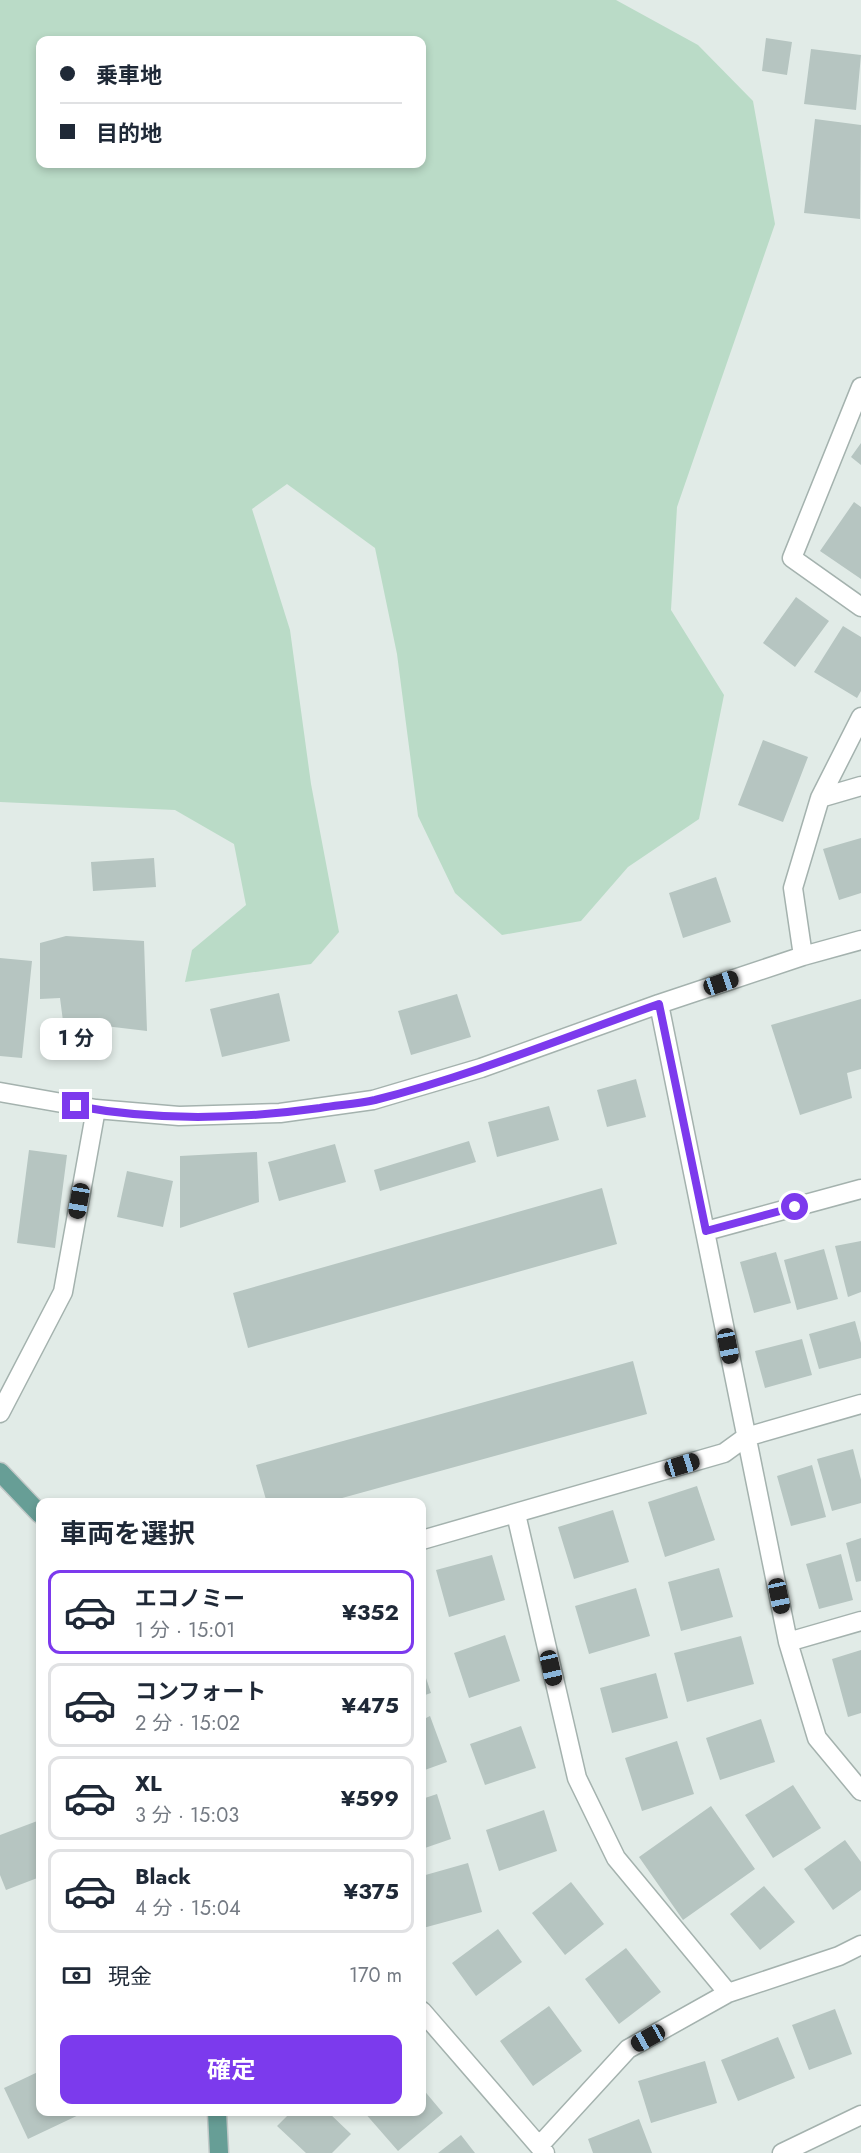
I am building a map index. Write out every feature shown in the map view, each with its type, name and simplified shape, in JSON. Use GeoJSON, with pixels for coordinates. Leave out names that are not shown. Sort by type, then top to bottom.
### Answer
{"type":"FeatureCollection","features":[{"type":"Feature","properties":{"kind":"main road"},"geometry":{"type":"LineString","coordinates":[[0,1472],[36,1510]]}},
{"type":"Feature","properties":{"kind":"main road"},"geometry":{"type":"LineString","coordinates":[[217,2116],[219,2153]]}},
{"type":"Feature","properties":{"kind":"street"},"geometry":{"type":"LineString","coordinates":[[861,387],[792,558],[861,607]]}},
{"type":"Feature","properties":{"kind":"street"},"geometry":{"type":"LineString","coordinates":[[802,956],[794,888],[820,798],[861,717]]}},
{"type":"Feature","properties":{"kind":"street"},"geometry":{"type":"LineString","coordinates":[[820,798],[861,786]]}},
{"type":"Feature","properties":{"kind":"street"},"geometry":{"type":"LineString","coordinates":[[0,1092],[96,1110],[179,1116],[280,1113],[373,1100],[481,1068],[659,1004],[802,956],[861,940]]}},
{"type":"Feature","properties":{"kind":"street"},"geometry":{"type":"LineString","coordinates":[[659,1004],[788,1642],[817,1738],[861,1791]]}},
{"type":"Feature","properties":{"kind":"street"},"geometry":{"type":"LineString","coordinates":[[0,1413],[63,1292],[96,1110]]}},
{"type":"Feature","properties":{"kind":"street"},"geometry":{"type":"LineString","coordinates":[[706,1231],[861,1189]]}},
{"type":"Feature","properties":{"kind":"street"},"geometry":{"type":"LineString","coordinates":[[426,1539],[724,1453],[746,1437],[861,1404]]}},
{"type":"Feature","properties":{"kind":"street"},"geometry":{"type":"LineString","coordinates":[[516,1514],[577,1778],[616,1858],[728,1993]]}},
{"type":"Feature","properties":{"kind":"street"},"geometry":{"type":"LineString","coordinates":[[788,1642],[861,1621]]}},
{"type":"Feature","properties":{"kind":"street"},"geometry":{"type":"LineString","coordinates":[[426,2016],[542,2149],[628,2049],[728,1993],[839,1956],[861,1945]]}},
{"type":"Feature","properties":{"kind":"street"},"geometry":{"type":"LineString","coordinates":[[782,2153],[861,2115]]}},
{"type":"Feature","properties":{"kind":"green space"},"geometry":{"type":"Polygon","coordinates":[[[0,0],[616,0],[698,45],[753,101],[775,224],[677,507],[671,610],[724,695],[699,819],[628,867],[581,921],[502,935],[455,893],[418,816],[397,654],[375,548],[287,484],[252,509],[290,630],[311,784],[339,932],[311,964],[185,982],[192,950],[246,905],[234,844],[175,810],[0,802],[0,0]]]}},
{"type":"Feature","properties":{"kind":"building"},"geometry":{"type":"Polygon","coordinates":[[[766,38],[792,42],[787,75],[762,71],[766,38]]]}},
{"type":"Feature","properties":{"kind":"building"},"geometry":{"type":"Polygon","coordinates":[[[811,49],[861,55],[856,110],[804,104],[811,49]]]}},
{"type":"Feature","properties":{"kind":"building"},"geometry":{"type":"Polygon","coordinates":[[[815,119],[861,125],[860,219],[804,213],[815,119]]]}},
{"type":"Feature","properties":{"kind":"building"},"geometry":{"type":"Polygon","coordinates":[[[861,443],[861,465],[851,457],[861,443]]]}},
{"type":"Feature","properties":{"kind":"building"},"geometry":{"type":"Polygon","coordinates":[[[854,502],[861,507],[861,579],[820,551],[854,502]]]}},
{"type":"Feature","properties":{"kind":"building"},"geometry":{"type":"Polygon","coordinates":[[[796,597],[829,621],[795,667],[763,643],[796,597]]]}},
{"type":"Feature","properties":{"kind":"building"},"geometry":{"type":"Polygon","coordinates":[[[843,626],[861,637],[861,691],[857,698],[814,672],[843,626]]]}},
{"type":"Feature","properties":{"kind":"building"},"geometry":{"type":"Polygon","coordinates":[[[763,740],[808,757],[783,822],[738,805],[763,740]]]}},
{"type":"Feature","properties":{"kind":"building"},"geometry":{"type":"Polygon","coordinates":[[[861,838],[861,893],[839,900],[823,849],[861,838]]]}},
{"type":"Feature","properties":{"kind":"building"},"geometry":{"type":"Polygon","coordinates":[[[154,858],[156,887],[93,891],[91,862],[154,858]]]}},
{"type":"Feature","properties":{"kind":"building"},"geometry":{"type":"Polygon","coordinates":[[[716,877],[731,922],[683,938],[669,893],[716,877]]]}},
{"type":"Feature","properties":{"kind":"building"},"geometry":{"type":"Polygon","coordinates":[[[66,936],[144,941],[147,1031],[63,1021],[60,998],[40,999],[40,943],[66,936]]]}},
{"type":"Feature","properties":{"kind":"building"},"geometry":{"type":"Polygon","coordinates":[[[0,958],[32,961],[22,1058],[0,1056],[0,958]]]}},
{"type":"Feature","properties":{"kind":"building"},"geometry":{"type":"Polygon","coordinates":[[[279,993],[290,1041],[222,1057],[210,1009],[279,993]]]}},
{"type":"Feature","properties":{"kind":"building"},"geometry":{"type":"Polygon","coordinates":[[[457,994],[471,1037],[411,1055],[398,1011],[457,994]]]}},
{"type":"Feature","properties":{"kind":"building"},"geometry":{"type":"Polygon","coordinates":[[[861,999],[861,1069],[847,1073],[852,1098],[800,1115],[771,1025],[861,999]]]}},
{"type":"Feature","properties":{"kind":"building"},"geometry":{"type":"Polygon","coordinates":[[[636,1079],[646,1117],[607,1127],[597,1090],[636,1079]]]}},
{"type":"Feature","properties":{"kind":"building"},"geometry":{"type":"Polygon","coordinates":[[[549,1106],[559,1140],[497,1157],[488,1122],[549,1106]]]}},
{"type":"Feature","properties":{"kind":"building"},"geometry":{"type":"Polygon","coordinates":[[[469,1141],[476,1162],[380,1191],[374,1170],[469,1141]]]}},
{"type":"Feature","properties":{"kind":"building"},"geometry":{"type":"Polygon","coordinates":[[[335,1144],[346,1182],[279,1201],[268,1162],[335,1144]]]}},
{"type":"Feature","properties":{"kind":"building"},"geometry":{"type":"Polygon","coordinates":[[[29,1150],[67,1155],[55,1248],[17,1243],[29,1150]]]}},
{"type":"Feature","properties":{"kind":"building"},"geometry":{"type":"Polygon","coordinates":[[[257,1152],[259,1202],[180,1228],[180,1156],[257,1152]]]}},
{"type":"Feature","properties":{"kind":"building"},"geometry":{"type":"Polygon","coordinates":[[[127,1171],[173,1181],[163,1227],[117,1217],[127,1171]]]}},
{"type":"Feature","properties":{"kind":"building"},"geometry":{"type":"Polygon","coordinates":[[[602,1188],[617,1244],[248,1348],[233,1293],[602,1188]]]}},
{"type":"Feature","properties":{"kind":"building"},"geometry":{"type":"Polygon","coordinates":[[[861,1241],[861,1292],[848,1297],[835,1246],[861,1241]]]}},
{"type":"Feature","properties":{"kind":"building"},"geometry":{"type":"Polygon","coordinates":[[[824,1249],[838,1299],[797,1310],[784,1260],[824,1249]]]}},
{"type":"Feature","properties":{"kind":"building"},"geometry":{"type":"Polygon","coordinates":[[[776,1252],[791,1303],[754,1313],[740,1262],[776,1252]]]}},
{"type":"Feature","properties":{"kind":"building"},"geometry":{"type":"Polygon","coordinates":[[[855,1321],[861,1343],[861,1358],[819,1369],[809,1334],[855,1321]]]}},
{"type":"Feature","properties":{"kind":"building"},"geometry":{"type":"Polygon","coordinates":[[[802,1339],[812,1375],[765,1388],[755,1351],[802,1339]]]}},
{"type":"Feature","properties":{"kind":"building"},"geometry":{"type":"Polygon","coordinates":[[[633,1361],[647,1414],[342,1498],[266,1498],[256,1465],[633,1361]]]}},
{"type":"Feature","properties":{"kind":"building"},"geometry":{"type":"Polygon","coordinates":[[[853,1449],[861,1480],[861,1503],[832,1511],[817,1459],[853,1449]]]}},
{"type":"Feature","properties":{"kind":"building"},"geometry":{"type":"Polygon","coordinates":[[[812,1465],[826,1517],[791,1526],[777,1476],[812,1465]]]}},
{"type":"Feature","properties":{"kind":"building"},"geometry":{"type":"Polygon","coordinates":[[[697,1486],[715,1540],[665,1557],[648,1502],[697,1486]]]}},
{"type":"Feature","properties":{"kind":"building"},"geometry":{"type":"Polygon","coordinates":[[[613,1510],[629,1562],[574,1579],[558,1527],[613,1510]]]}},
{"type":"Feature","properties":{"kind":"building"},"geometry":{"type":"Polygon","coordinates":[[[861,1538],[861,1581],[856,1582],[846,1543],[861,1538]]]}},
{"type":"Feature","properties":{"kind":"building"},"geometry":{"type":"Polygon","coordinates":[[[841,1554],[853,1600],[819,1609],[806,1564],[841,1554]]]}},
{"type":"Feature","properties":{"kind":"building"},"geometry":{"type":"Polygon","coordinates":[[[492,1555],[505,1600],[449,1617],[436,1570],[492,1555]]]}},
{"type":"Feature","properties":{"kind":"building"},"geometry":{"type":"Polygon","coordinates":[[[719,1568],[733,1617],[681,1631],[668,1582],[719,1568]]]}},
{"type":"Feature","properties":{"kind":"building"},"geometry":{"type":"Polygon","coordinates":[[[636,1588],[650,1636],[589,1654],[575,1606],[636,1588]]]}},
{"type":"Feature","properties":{"kind":"building"},"geometry":{"type":"Polygon","coordinates":[[[505,1635],[520,1681],[469,1698],[454,1653],[505,1635]]]}},
{"type":"Feature","properties":{"kind":"building"},"geometry":{"type":"Polygon","coordinates":[[[741,1636],[754,1684],[687,1702],[674,1653],[741,1636]]]}},
{"type":"Feature","properties":{"kind":"building"},"geometry":{"type":"Polygon","coordinates":[[[861,1650],[861,1713],[848,1717],[832,1659],[861,1650]]]}},
{"type":"Feature","properties":{"kind":"building"},"geometry":{"type":"Polygon","coordinates":[[[656,1673],[668,1718],[612,1733],[600,1688],[656,1673]]]}},
{"type":"Feature","properties":{"kind":"building"},"geometry":{"type":"Polygon","coordinates":[[[426,1678],[431,1693],[426,1695],[426,1678]]]}},
{"type":"Feature","properties":{"kind":"building"},"geometry":{"type":"Polygon","coordinates":[[[430,1716],[447,1762],[426,1770],[426,1718],[430,1716]]]}},
{"type":"Feature","properties":{"kind":"building"},"geometry":{"type":"Polygon","coordinates":[[[761,1719],[775,1762],[720,1780],[706,1738],[761,1719]]]}},
{"type":"Feature","properties":{"kind":"building"},"geometry":{"type":"Polygon","coordinates":[[[521,1726],[536,1768],[485,1785],[470,1744],[521,1726]]]}},
{"type":"Feature","properties":{"kind":"building"},"geometry":{"type":"Polygon","coordinates":[[[677,1741],[694,1794],[642,1811],[625,1758],[677,1741]]]}},
{"type":"Feature","properties":{"kind":"building"},"geometry":{"type":"Polygon","coordinates":[[[793,1785],[821,1828],[773,1858],[745,1815],[793,1785]]]}},
{"type":"Feature","properties":{"kind":"building"},"geometry":{"type":"Polygon","coordinates":[[[437,1794],[451,1839],[426,1848],[426,1798],[437,1794]]]}},
{"type":"Feature","properties":{"kind":"building"},"geometry":{"type":"Polygon","coordinates":[[[711,1806],[755,1869],[683,1920],[639,1857],[711,1806]]]}},
{"type":"Feature","properties":{"kind":"building"},"geometry":{"type":"Polygon","coordinates":[[[544,1810],[557,1851],[499,1871],[486,1830],[544,1810]]]}},
{"type":"Feature","properties":{"kind":"building"},"geometry":{"type":"Polygon","coordinates":[[[36,1822],[36,1879],[6,1890],[0,1875],[0,1835],[36,1822]]]}},
{"type":"Feature","properties":{"kind":"building"},"geometry":{"type":"Polygon","coordinates":[[[845,1840],[861,1862],[861,1890],[833,1910],[804,1869],[845,1840]]]}},
{"type":"Feature","properties":{"kind":"building"},"geometry":{"type":"Polygon","coordinates":[[[468,1863],[482,1912],[426,1927],[426,1875],[468,1863]]]}},
{"type":"Feature","properties":{"kind":"building"},"geometry":{"type":"Polygon","coordinates":[[[571,1882],[604,1924],[565,1955],[532,1913],[571,1882]]]}},
{"type":"Feature","properties":{"kind":"building"},"geometry":{"type":"Polygon","coordinates":[[[764,1886],[795,1922],[760,1950],[730,1914],[764,1886]]]}},
{"type":"Feature","properties":{"kind":"building"},"geometry":{"type":"Polygon","coordinates":[[[498,1929],[522,1962],[476,1996],[452,1963],[498,1929]]]}},
{"type":"Feature","properties":{"kind":"building"},"geometry":{"type":"Polygon","coordinates":[[[626,1948],[661,1992],[619,2024],[585,1979],[626,1948]]]}},
{"type":"Feature","properties":{"kind":"building"},"geometry":{"type":"Polygon","coordinates":[[[549,2006],[582,2051],[533,2086],[500,2041],[549,2006]]]}},
{"type":"Feature","properties":{"kind":"building"},"geometry":{"type":"Polygon","coordinates":[[[835,2009],[852,2054],[809,2070],[792,2025],[835,2009]]]}},
{"type":"Feature","properties":{"kind":"building"},"geometry":{"type":"Polygon","coordinates":[[[778,2037],[795,2078],[738,2101],[721,2060],[778,2037]]]}},
{"type":"Feature","properties":{"kind":"building"},"geometry":{"type":"Polygon","coordinates":[[[705,2061],[717,2103],[651,2123],[638,2081],[705,2061]]]}},
{"type":"Feature","properties":{"kind":"building"},"geometry":{"type":"Polygon","coordinates":[[[36,2073],[36,2116],[77,2116],[28,2139],[4,2088],[36,2073]]]}},
{"type":"Feature","properties":{"kind":"building"},"geometry":{"type":"Polygon","coordinates":[[[426,2093],[443,2113],[398,2151],[367,2116],[426,2116],[426,2093]]]}},
{"type":"Feature","properties":{"kind":"building"},"geometry":{"type":"Polygon","coordinates":[[[287,2116],[332,2116],[351,2134],[332,2153],[306,2153],[277,2126],[287,2116]]]}},
{"type":"Feature","properties":{"kind":"building"},"geometry":{"type":"Polygon","coordinates":[[[639,2119],[652,2153],[593,2153],[588,2139],[639,2119]]]}},
{"type":"Feature","properties":{"kind":"building"},"geometry":{"type":"Polygon","coordinates":[[[461,2135],[475,2153],[438,2153],[461,2135]]]}},
{"type":"Feature","properties":{"kind":"route"},"geometry":{"type":"LineString","coordinates":[[76,1106],[96,1110],[179,1116],[280,1113],[373,1100],[481,1068],[659,1004],[706,1231],[795,1207]]}}]}
